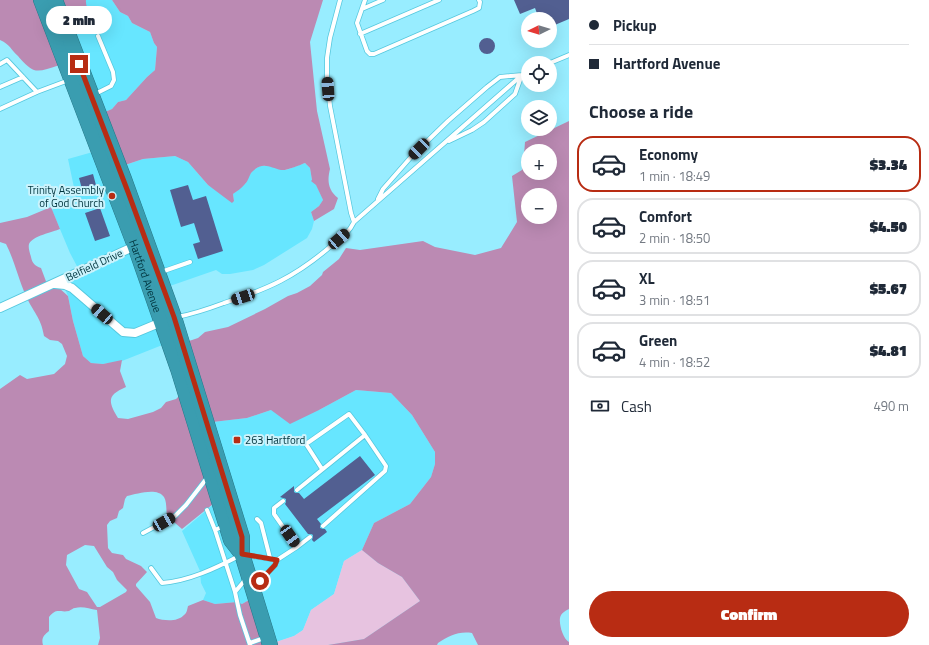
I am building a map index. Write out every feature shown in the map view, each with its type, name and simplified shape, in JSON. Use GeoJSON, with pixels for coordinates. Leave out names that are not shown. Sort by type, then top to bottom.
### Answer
{"type":"FeatureCollection","features":[{"type":"Feature","properties":{"kind":"highway","name":"Hartford Avenue"},"geometry":{"type":"LineString","coordinates":[[41,0],[135,246],[168,320],[242,537],[242,554],[269,641]]}},
{"type":"Feature","properties":{"kind":"highway","name":"Hartford Avenue"},"geometry":{"type":"LineString","coordinates":[[55,0],[158,273],[178,369],[210,474],[221,527],[242,554]]}},
{"type":"Feature","properties":{"kind":"street","name":"Belfield Drive"},"geometry":{"type":"LineString","coordinates":[[0,308],[135,246]]}},
{"type":"Feature","properties":{"kind":"street","name":"Belfield Drive"},"geometry":{"type":"LineString","coordinates":[[54,284],[65,285],[72,288],[123,332],[135,333],[168,320]]}},
{"type":"Feature","properties":{"kind":"lane"},"geometry":{"type":"LineString","coordinates":[[340,0],[330,38],[327,58],[327,78],[330,106],[354,222]]}},
{"type":"Feature","properties":{"kind":"lane"},"geometry":{"type":"LineString","coordinates":[[365,0],[357,23],[367,51],[370,54],[374,54],[473,11],[479,8],[479,0]]}},
{"type":"Feature","properties":{"kind":"lane"},"geometry":{"type":"LineString","coordinates":[[362,9],[383,0]]}},
{"type":"Feature","properties":{"kind":"lane"},"geometry":{"type":"LineString","coordinates":[[360,34],[439,0]]}},
{"type":"Feature","properties":{"kind":"lane"},"geometry":{"type":"LineString","coordinates":[[91,96],[111,86],[114,80],[113,72],[98,36]]}},
{"type":"Feature","properties":{"kind":"lane"},"geometry":{"type":"LineString","coordinates":[[557,60],[569,55]]}},
{"type":"Feature","properties":{"kind":"lane"},"geometry":{"type":"LineString","coordinates":[[0,64],[7,60],[37,92]]}},
{"type":"Feature","properties":{"kind":"lane"},"geometry":{"type":"LineString","coordinates":[[377,201],[383,189],[411,157],[476,97],[500,77],[521,75]]}},
{"type":"Feature","properties":{"kind":"lane"},"geometry":{"type":"LineString","coordinates":[[168,320],[190,315],[256,292],[282,281],[318,258],[350,230],[354,222],[377,201],[521,76]]}},
{"type":"Feature","properties":{"kind":"lane"},"geometry":{"type":"LineString","coordinates":[[0,87],[22,77]]}},
{"type":"Feature","properties":{"kind":"lane"},"geometry":{"type":"LineString","coordinates":[[445,143],[472,130],[484,122],[515,94],[521,78]]}},
{"type":"Feature","properties":{"kind":"lane"},"geometry":{"type":"LineString","coordinates":[[0,109],[37,92],[71,79]]}},
{"type":"Feature","properties":{"kind":"lane"},"geometry":{"type":"LineString","coordinates":[[158,273],[190,262]]}},
{"type":"Feature","properties":{"kind":"lane"},"geometry":{"type":"LineString","coordinates":[[322,469],[306,444],[349,414],[386,466],[385,471],[323,526]]}},
{"type":"Feature","properties":{"kind":"lane"},"geometry":{"type":"LineString","coordinates":[[297,490],[365,435]]}},
{"type":"Feature","properties":{"kind":"lane"},"geometry":{"type":"LineString","coordinates":[[143,533],[175,516],[186,505],[210,474]]}},
{"type":"Feature","properties":{"kind":"lane"},"geometry":{"type":"LineString","coordinates":[[283,501],[274,508],[274,514],[297,547]]}},
{"type":"Feature","properties":{"kind":"lane"},"geometry":{"type":"LineString","coordinates":[[207,510],[221,527],[226,563],[240,615],[250,644],[269,641]]}},
{"type":"Feature","properties":{"kind":"lane"},"geometry":{"type":"LineString","coordinates":[[257,518],[262,524],[270,558]]}},
{"type":"Feature","properties":{"kind":"lane"},"geometry":{"type":"LineString","coordinates":[[235,592],[244,581],[251,583],[275,565],[277,560],[297,547],[310,536]]}},
{"type":"Feature","properties":{"kind":"lane"},"geometry":{"type":"LineString","coordinates":[[151,568],[162,582],[168,582],[186,578],[226,563],[242,554],[277,560]]}},
{"type":"Feature","properties":{"kind":"shaded area"},"geometry":{"type":"Polygon","coordinates":[[[0,0],[86,0],[94,24],[78,26],[68,30],[76,59],[49,69],[38,71],[34,70],[23,62],[8,45],[0,40],[0,0]]]}},
{"type":"Feature","properties":{"kind":"shaded area"},"geometry":{"type":"Polygon","coordinates":[[[86,0],[112,0],[120,12],[128,16],[132,23],[150,32],[157,47],[155,70],[126,100],[118,102],[112,109],[99,115],[68,30],[78,26],[94,24],[92,16],[85,5],[86,0]]]}},
{"type":"Feature","properties":{"kind":"shaded area"},"geometry":{"type":"Polygon","coordinates":[[[112,0],[323,0],[310,42],[317,111],[330,169],[329,185],[332,192],[338,198],[334,209],[314,221],[311,212],[319,206],[323,200],[316,185],[311,181],[310,168],[305,163],[283,170],[260,166],[252,172],[244,185],[233,194],[234,201],[232,203],[208,185],[188,162],[175,156],[143,159],[116,168],[96,116],[112,109],[118,102],[126,100],[155,70],[157,47],[150,32],[132,23],[128,16],[120,12],[112,0]]]}},
{"type":"Feature","properties":{"kind":"shaded area"},"geometry":{"type":"Polygon","coordinates":[[[569,121],[569,609],[562,613],[560,621],[562,632],[569,642],[569,645],[478,645],[472,633],[458,633],[450,636],[437,645],[328,645],[364,639],[420,601],[402,577],[378,563],[362,550],[374,523],[410,504],[431,477],[435,464],[435,452],[412,415],[391,393],[356,390],[290,424],[271,410],[247,418],[204,423],[223,496],[182,529],[167,516],[166,501],[161,494],[157,492],[147,492],[127,496],[123,508],[119,511],[117,518],[110,521],[107,525],[108,548],[112,553],[123,555],[126,559],[141,566],[147,572],[136,584],[136,586],[150,602],[156,618],[163,620],[178,619],[186,613],[188,606],[203,600],[215,604],[237,602],[242,604],[249,600],[273,645],[98,645],[100,638],[97,610],[81,607],[74,608],[69,611],[56,611],[49,617],[49,631],[44,635],[43,645],[0,645],[0,389],[20,375],[27,379],[54,374],[65,364],[67,356],[62,344],[58,341],[50,340],[44,336],[39,319],[26,296],[6,244],[0,242],[0,223],[27,217],[51,207],[60,229],[31,241],[29,244],[29,250],[32,261],[35,265],[41,268],[47,284],[58,287],[68,296],[73,321],[83,356],[91,363],[103,364],[122,360],[120,371],[126,387],[113,396],[111,402],[118,418],[128,419],[153,412],[161,408],[166,402],[176,399],[179,396],[178,349],[189,341],[198,338],[205,332],[228,327],[310,286],[322,275],[323,272],[339,259],[346,248],[360,250],[423,241],[435,247],[475,255],[501,248],[517,222],[512,176],[521,171],[521,180],[557,180],[557,144],[525,144],[525,142],[538,136],[557,136],[557,127],[569,121]],[[85,545],[67,555],[66,565],[79,589],[87,592],[97,607],[100,607],[127,590],[117,580],[113,572],[107,567],[94,546],[85,545]]]}},
{"type":"Feature","properties":{"kind":"shaded area"},"geometry":{"type":"Polygon","coordinates":[[[107,148],[116,168],[143,159],[175,156],[188,162],[208,185],[234,201],[233,194],[246,183],[253,170],[260,166],[270,166],[286,170],[305,163],[310,168],[312,180],[316,184],[323,200],[319,206],[311,212],[314,221],[307,238],[264,265],[253,270],[230,274],[222,274],[216,270],[167,287],[175,340],[122,361],[103,364],[91,363],[83,356],[73,321],[68,296],[61,280],[79,270],[70,253],[52,210],[76,197],[68,159],[107,148]]]}},
{"type":"Feature","properties":{"kind":"shaded area"},"geometry":{"type":"Polygon","coordinates":[[[356,390],[391,393],[412,415],[435,452],[435,464],[431,477],[410,504],[374,523],[362,550],[344,561],[334,594],[311,610],[303,630],[294,636],[273,643],[249,600],[242,604],[237,602],[215,604],[203,600],[206,593],[201,583],[200,571],[182,531],[223,496],[204,423],[247,418],[271,410],[319,410],[356,390]]]}},
{"type":"Feature","properties":{"kind":"shaded area"},"geometry":{"type":"Polygon","coordinates":[[[362,550],[378,563],[402,577],[420,601],[364,639],[328,645],[273,645],[273,643],[294,636],[303,630],[311,610],[334,594],[344,561],[362,550]]]}},
{"type":"Feature","properties":{"kind":"building"},"geometry":{"type":"Polygon","coordinates":[[[514,0],[569,0],[569,19],[557,24],[557,12],[536,12],[535,8],[521,12],[520,14],[514,0]]]}},
{"type":"Feature","properties":{"kind":"building"},"geometry":{"type":"Polygon","coordinates":[[[484,38],[490,38],[495,43],[493,52],[490,54],[484,54],[479,49],[479,43],[484,38]]]}},
{"type":"Feature","properties":{"kind":"building"},"geometry":{"type":"Polygon","coordinates":[[[93,174],[96,185],[82,189],[79,178],[93,174]]]}},
{"type":"Feature","properties":{"kind":"building"},"geometry":{"type":"Polygon","coordinates":[[[188,185],[193,200],[206,196],[223,251],[198,259],[193,244],[200,242],[194,223],[181,227],[170,190],[188,185]]]}},
{"type":"Feature","properties":{"kind":"building"},"geometry":{"type":"Polygon","coordinates":[[[100,208],[110,236],[95,241],[85,213],[100,208]]]}},
{"type":"Feature","properties":{"kind":"building"},"geometry":{"type":"Polygon","coordinates":[[[360,456],[375,475],[317,519],[321,524],[320,528],[325,529],[327,532],[314,542],[312,540],[313,535],[308,534],[285,504],[286,499],[280,497],[294,486],[294,492],[299,493],[304,499],[360,456]]]}},
{"type":"Feature","properties":{"kind":"place","name":"Trinity Assembly of God Church"},"geometry":{"type":"Point","coordinates":[112,196]}},
{"type":"Feature","properties":{"kind":"place","name":"263 Hartford"},"geometry":{"type":"Point","coordinates":[237,440]}},
{"type":"Feature","properties":{"kind":"route"},"geometry":{"type":"LineString","coordinates":[[79,64],[174,317],[242,537],[242,554],[277,560],[275,565],[260,581]]}}]}
